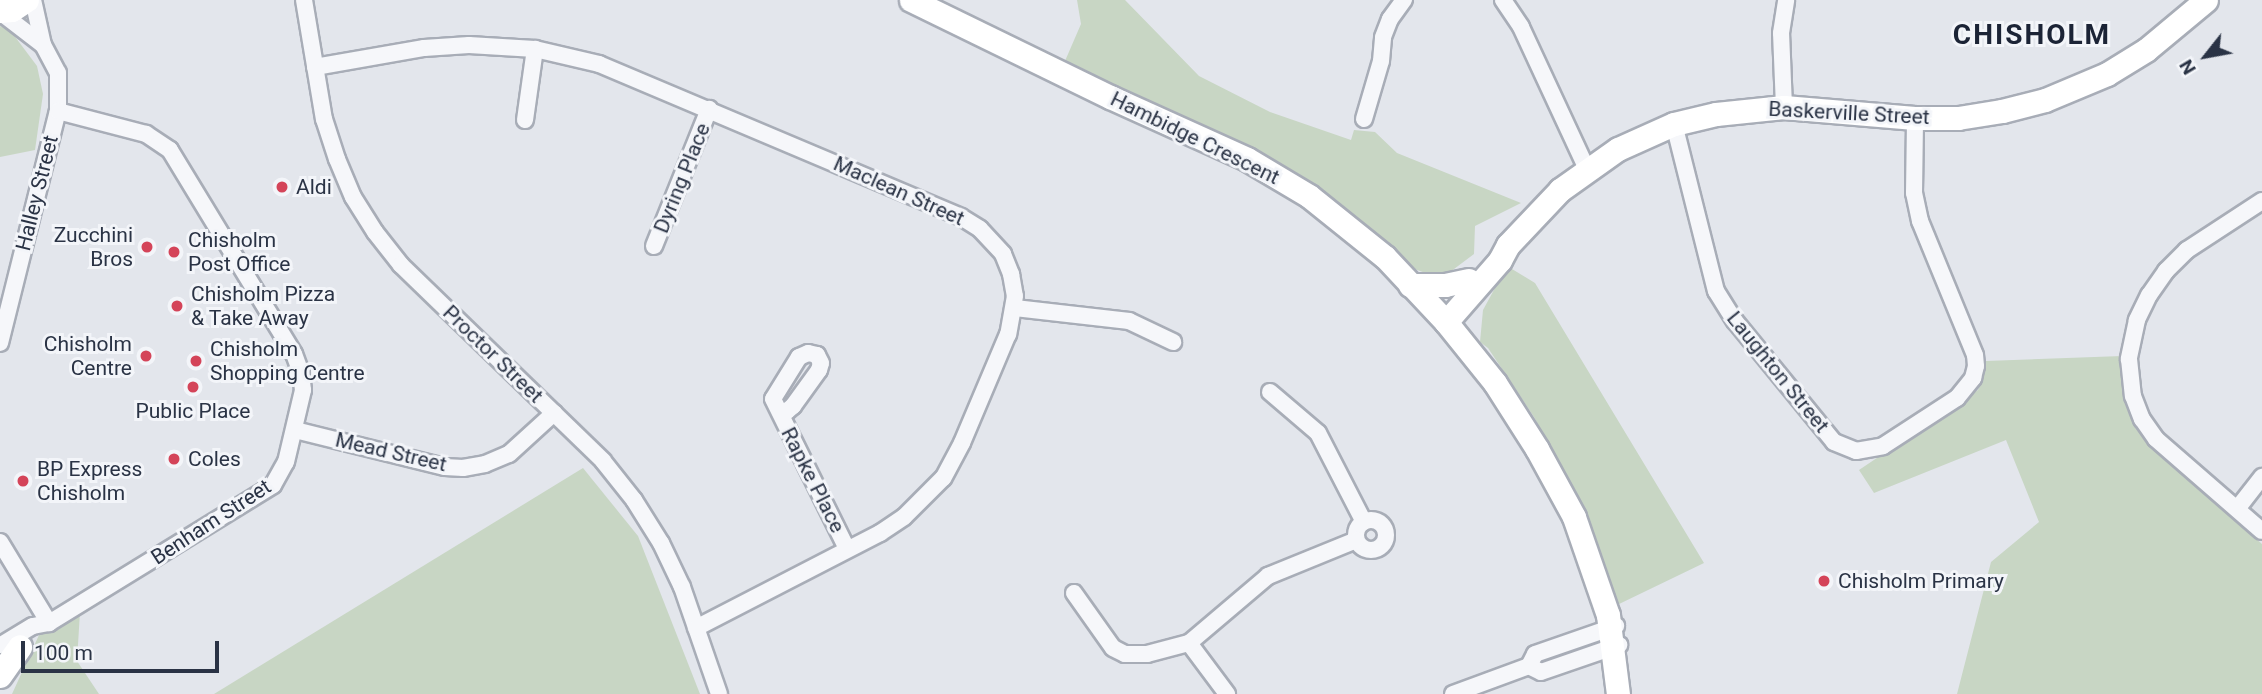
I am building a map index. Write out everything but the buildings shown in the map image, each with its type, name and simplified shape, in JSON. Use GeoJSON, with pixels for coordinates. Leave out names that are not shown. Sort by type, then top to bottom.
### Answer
{"type":"FeatureCollection","features":[{"type":"Feature","properties":{"kind":"street"},"geometry":{"type":"LineString","coordinates":[[0,11],[12,10],[27,0]]}},
{"type":"Feature","properties":{"kind":"street","name":"Halley Street"},"geometry":{"type":"LineString","coordinates":[[33,0],[43,45]]}},
{"type":"Feature","properties":{"kind":"street","name":"Proctor Street"},"geometry":{"type":"LineString","coordinates":[[304,0],[324,119],[337,159],[354,197],[375,232],[415,279],[603,461],[634,500],[661,542],[719,694]]}},
{"type":"Feature","properties":{"kind":"street","name":"Hambidge Crescent"},"geometry":{"type":"LineString","coordinates":[[911,0],[1110,97],[1247,159],[1308,196],[1385,257],[1471,352],[1517,415],[1574,517],[1612,632],[1629,694]]}},
{"type":"Feature","properties":{"kind":"street"},"geometry":{"type":"LineString","coordinates":[[1364,119],[1381,61],[1383,37],[1390,19],[1404,0]]}},
{"type":"Feature","properties":{"kind":"street"},"geometry":{"type":"LineString","coordinates":[[1503,0],[1521,27],[1587,169]]}},
{"type":"Feature","properties":{"kind":"street"},"geometry":{"type":"LineString","coordinates":[[1784,107],[1781,33],[1786,0]]}},
{"type":"Feature","properties":{"kind":"street","name":"Baskerville Street"},"geometry":{"type":"LineString","coordinates":[[1441,317],[1560,190],[1618,149],[1674,124],[1716,114],[1784,107],[1915,118],[1991,113],[2066,92],[2107,74],[2146,50],[2206,0]]}},
{"type":"Feature","properties":{"kind":"street","name":"Halley Street"},"geometry":{"type":"LineString","coordinates":[[0,11],[43,45],[54,62],[60,87],[58,111],[0,343]]}},
{"type":"Feature","properties":{"kind":"street","name":"Maclean Street"},"geometry":{"type":"LineString","coordinates":[[315,67],[424,48],[469,45],[535,49],[599,64],[961,217],[981,229],[1003,254],[1011,274],[1014,308],[1008,334],[962,443],[943,478],[904,517],[847,550],[696,628]]}},
{"type":"Feature","properties":{"kind":"street"},"geometry":{"type":"LineString","coordinates":[[525,120],[535,49]]}},
{"type":"Feature","properties":{"kind":"street","name":"Dyring Place"},"geometry":{"type":"LineString","coordinates":[[654,246],[709,109]]}},
{"type":"Feature","properties":{"kind":"street","name":"Benham Street"},"geometry":{"type":"LineString","coordinates":[[10,650],[33,625],[49,623],[265,491],[278,479],[286,462],[303,390],[301,373],[294,354],[178,161],[161,142],[146,134],[58,111]]}},
{"type":"Feature","properties":{"kind":"street","name":"Laughton Street"},"geometry":{"type":"LineString","coordinates":[[1674,124],[1716,291],[1735,321],[1834,442],[1856,452],[1882,446],[1957,398],[1973,378],[1976,366],[1975,355],[1920,221],[1914,192],[1915,118]]}},
{"type":"Feature","properties":{"kind":"street"},"geometry":{"type":"LineString","coordinates":[[2262,201],[2187,250],[2166,271],[2137,320],[2129,359],[2133,396],[2142,419],[2156,439],[2262,531]]}},
{"type":"Feature","properties":{"kind":"street"},"geometry":{"type":"LineString","coordinates":[[1410,285],[1472,284],[1468,320],[1471,352]]}},
{"type":"Feature","properties":{"kind":"street"},"geometry":{"type":"LineString","coordinates":[[1014,308],[1129,321],[1173,342]]}},
{"type":"Feature","properties":{"kind":"street"},"geometry":{"type":"LineString","coordinates":[[1270,392],[1318,433],[1364,522]]}},
{"type":"Feature","properties":{"kind":"street","name":"Rapke Place"},"geometry":{"type":"LineString","coordinates":[[780,411],[847,550]]}},
{"type":"Feature","properties":{"kind":"street","name":"Mead Street"},"geometry":{"type":"LineString","coordinates":[[295,429],[445,467],[463,468],[509,454],[554,413]]}},
{"type":"Feature","properties":{"kind":"street"},"geometry":{"type":"LineString","coordinates":[[2237,509],[2262,477]]}},
{"type":"Feature","properties":{"kind":"street"},"geometry":{"type":"LineString","coordinates":[[1370,520],[1384,529],[1385,540],[1378,548],[1369,550],[1361,547],[1356,540],[1357,529],[1364,522],[1370,520]]}},
{"type":"Feature","properties":{"kind":"street"},"geometry":{"type":"LineString","coordinates":[[1074,593],[1104,638],[1125,654],[1147,654],[1189,643],[1268,576],[1356,540]]}},
{"type":"Feature","properties":{"kind":"street"},"geometry":{"type":"LineString","coordinates":[[0,542],[49,623]]}},
{"type":"Feature","properties":{"kind":"street"},"geometry":{"type":"LineString","coordinates":[[1453,694],[1529,666],[1535,654],[1612,632]]}},
{"type":"Feature","properties":{"kind":"street","name":"Hambidge Crescent"},"geometry":{"type":"LineString","coordinates":[[1612,632],[1618,694]]}},
{"type":"Feature","properties":{"kind":"street"},"geometry":{"type":"LineString","coordinates":[[1189,643],[1227,694]]}},
{"type":"Feature","properties":{"kind":"green space"},"geometry":{"type":"Polygon","coordinates":[[[1077,0],[1125,0],[1199,76],[1270,112],[1351,140],[1354,130],[1375,132],[1397,153],[1521,203],[1475,226],[1474,254],[1450,272],[1434,276],[1406,266],[1191,123],[1065,61],[1081,24],[1077,0]]]}},
{"type":"Feature","properties":{"kind":"green space"},"geometry":{"type":"Polygon","coordinates":[[[0,26],[10,30],[37,66],[43,94],[35,150],[0,157],[0,26]]]}},
{"type":"Feature","properties":{"kind":"green space"},"geometry":{"type":"Polygon","coordinates":[[[1507,266],[1535,283],[1704,563],[1617,605],[1592,529],[1563,471],[1534,417],[1488,348],[1480,342],[1483,310],[1507,266]]]}},
{"type":"Feature","properties":{"kind":"green space"},"geometry":{"type":"Polygon","coordinates":[[[2122,356],[2121,372],[2128,403],[2145,436],[2171,465],[2262,544],[2262,694],[1957,694],[1991,562],[2039,522],[2006,440],[1874,493],[1859,470],[1978,390],[1986,361],[2122,356]]]}},
{"type":"Feature","properties":{"kind":"green space"},"geometry":{"type":"Polygon","coordinates":[[[583,468],[638,536],[700,694],[214,694],[583,468]]]}},
{"type":"Feature","properties":{"kind":"green space"},"geometry":{"type":"Polygon","coordinates":[[[80,612],[77,661],[99,694],[12,694],[39,635],[80,612]]]}},
{"type":"Feature","properties":{"kind":"place","name":"Aldi"},"geometry":{"type":"Point","coordinates":[282,187]}},
{"type":"Feature","properties":{"kind":"place","name":"Zucchini Bros"},"geometry":{"type":"Point","coordinates":[147,247]}},
{"type":"Feature","properties":{"kind":"place","name":"Chisholm Post Office"},"geometry":{"type":"Point","coordinates":[174,252]}},
{"type":"Feature","properties":{"kind":"place","name":"Chisholm Pizza & Take Away"},"geometry":{"type":"Point","coordinates":[177,306]}},
{"type":"Feature","properties":{"kind":"place","name":"Chisholm Centre"},"geometry":{"type":"Point","coordinates":[146,356]}},
{"type":"Feature","properties":{"kind":"place","name":"Chisholm Shopping Centre"},"geometry":{"type":"Point","coordinates":[196,361]}},
{"type":"Feature","properties":{"kind":"place","name":"Public Place"},"geometry":{"type":"Point","coordinates":[193,387]}},
{"type":"Feature","properties":{"kind":"place","name":"Coles"},"geometry":{"type":"Point","coordinates":[174,459]}},
{"type":"Feature","properties":{"kind":"place","name":"BP Express Chisholm"},"geometry":{"type":"Point","coordinates":[23,481]}},
{"type":"Feature","properties":{"kind":"place","name":"Chisholm Primary"},"geometry":{"type":"Point","coordinates":[1824,581]}},
{"type":"Feature","properties":{"kind":"district","name":"CHISHOLM"},"geometry":{"type":"Point","coordinates":[2032,35]}}]}
